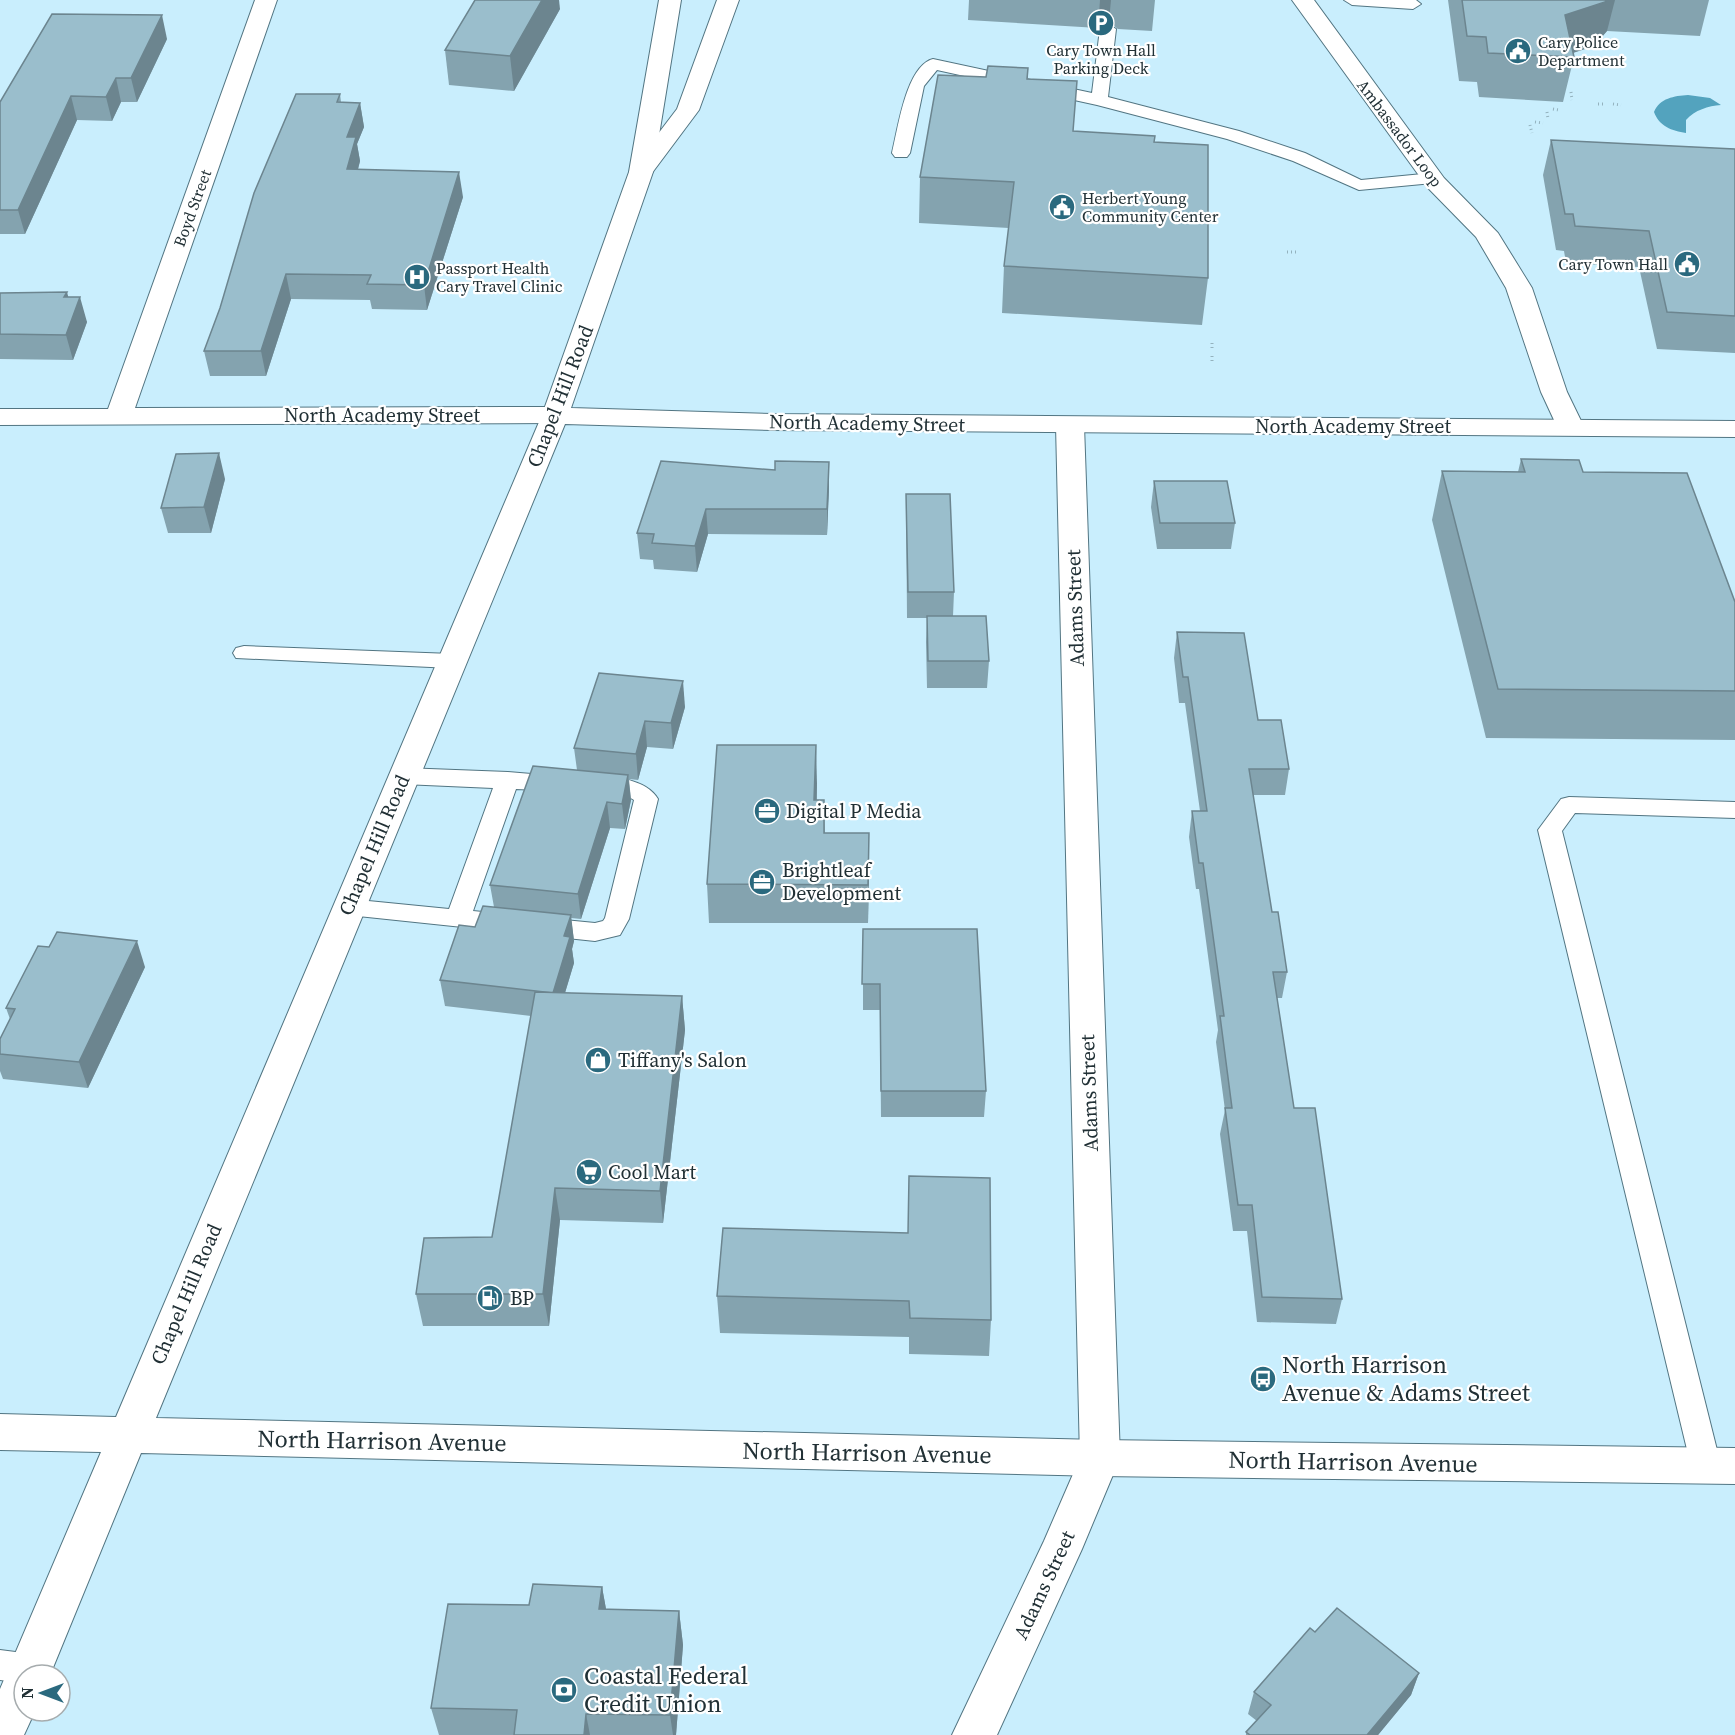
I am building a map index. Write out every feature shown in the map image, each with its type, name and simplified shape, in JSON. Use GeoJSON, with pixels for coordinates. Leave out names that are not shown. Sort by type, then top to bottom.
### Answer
{"type":"FeatureCollection","features":[{"type":"Feature","properties":{"kind":"main road","name":"Boyd Street"},"geometry":{"type":"LineString","coordinates":[[119,416],[266,0]]}},
{"type":"Feature","properties":{"kind":"main road","name":"Chapel Hill Road"},"geometry":{"type":"LineString","coordinates":[[25,1663],[127,1435],[555,415],[641,172],[670,0]]}},
{"type":"Feature","properties":{"kind":"main road"},"geometry":{"type":"LineString","coordinates":[[641,172],[688,110],[728,0]]}},
{"type":"Feature","properties":{"kind":"main road","name":"Ambassador Loop"},"geometry":{"type":"LineString","coordinates":[[1304,0],[1433,178],[1486,233],[1519,288],[1554,392],[1570,427]]}},
{"type":"Feature","properties":{"kind":"main road","name":"North Academy Street"},"geometry":{"type":"LineString","coordinates":[[0,417],[555,415],[664,420],[1070,425],[1735,429]]}},
{"type":"Feature","properties":{"kind":"main road","name":"Adams Street"},"geometry":{"type":"LineString","coordinates":[[975,1735],[1061,1549],[1100,1458],[1070,425]]}},
{"type":"Feature","properties":{"kind":"main road","name":"North Harrison Avenue"},"geometry":{"type":"LineString","coordinates":[[0,1432],[1100,1458],[1721,1466]]}},
{"type":"Feature","properties":{"kind":"main road","name":"Chapel Hill Road"},"geometry":{"type":"LineString","coordinates":[[2,1735],[12,1702]]}},
{"type":"Feature","properties":{"kind":"lane"},"geometry":{"type":"LineString","coordinates":[[1352,0],[1413,4]]}},
{"type":"Feature","properties":{"kind":"lane"},"geometry":{"type":"LineString","coordinates":[[1099,100],[1108,29]]}},
{"type":"Feature","properties":{"kind":"lane"},"geometry":{"type":"LineString","coordinates":[[901,153],[916,86],[933,64],[1099,100],[1233,135],[1299,157],[1359,184],[1433,178]]}},
{"type":"Feature","properties":{"kind":"lane"},"geometry":{"type":"LineString","coordinates":[[244,653],[452,662]]}},
{"type":"Feature","properties":{"kind":"lane"},"geometry":{"type":"LineString","coordinates":[[348,908],[595,932],[611,929],[616,924],[646,805],[644,794],[629,789],[508,780],[403,777]]}},
{"type":"Feature","properties":{"kind":"lane"},"geometry":{"type":"LineString","coordinates":[[458,919],[508,780]]}},
{"type":"Feature","properties":{"kind":"lane"},"geometry":{"type":"LineString","coordinates":[[1721,1466],[1550,830],[1569,805],[1735,810]]}},
{"type":"Feature","properties":{"kind":"path"},"geometry":{"type":"LineString","coordinates":[[1571,92],[1572,100]]}},
{"type":"Feature","properties":{"kind":"path"},"geometry":{"type":"LineString","coordinates":[[1598,104],[1606,104]]}},
{"type":"Feature","properties":{"kind":"path"},"geometry":{"type":"LineString","coordinates":[[1613,104],[1621,105]]}},
{"type":"Feature","properties":{"kind":"path"},"geometry":{"type":"LineString","coordinates":[[1553,109],[1558,110]]}},
{"type":"Feature","properties":{"kind":"path"},"geometry":{"type":"LineString","coordinates":[[1547,112],[1548,119]]}},
{"type":"Feature","properties":{"kind":"path"},"geometry":{"type":"LineString","coordinates":[[1535,122],[1543,123]]}},
{"type":"Feature","properties":{"kind":"path"},"geometry":{"type":"LineString","coordinates":[[1530,125],[1532,133]]}},
{"type":"Feature","properties":{"kind":"path"},"geometry":{"type":"LineString","coordinates":[[1287,252],[1297,252]]}},
{"type":"Feature","properties":{"kind":"path"},"geometry":{"type":"LineString","coordinates":[[1212,343],[1212,350]]}},
{"type":"Feature","properties":{"kind":"path"},"geometry":{"type":"LineString","coordinates":[[1212,356],[1212,364]]}},
{"type":"Feature","properties":{"kind":"water"},"geometry":{"type":"Polygon","coordinates":[[[1688,95],[1710,98],[1721,105],[1711,106],[1693,114],[1686,120],[1686,133],[1671,129],[1659,121],[1654,112],[1660,104],[1673,97],[1688,95]]]}},
{"type":"Feature","properties":{"kind":"building"},"geometry":{"type":"Polygon","coordinates":[[[475,0],[542,0],[510,56],[445,50],[475,0]]]}},
{"type":"Feature","properties":{"kind":"building"},"geometry":{"type":"Polygon","coordinates":[[[1462,0],[1606,0],[1565,15],[1574,57],[1488,53],[1486,37],[1467,36],[1462,0]]]}},
{"type":"Feature","properties":{"kind":"building"},"geometry":{"type":"Polygon","coordinates":[[[52,14],[162,15],[131,78],[116,78],[106,97],[71,96],[18,210],[0,210],[0,102],[52,14]]]}},
{"type":"Feature","properties":{"kind":"building","name":"Herbert Young Community Center"},"geometry":{"type":"Polygon","coordinates":[[[988,66],[1028,68],[1027,79],[1077,81],[1073,131],[1155,136],[1154,142],[1208,145],[1208,278],[1004,266],[1014,182],[920,177],[938,75],[986,77],[988,66]]]}},
{"type":"Feature","properties":{"kind":"building"},"geometry":{"type":"Polygon","coordinates":[[[296,94],[340,94],[337,102],[360,103],[347,137],[356,137],[347,169],[459,172],[424,285],[367,284],[371,275],[286,274],[261,351],[204,351],[220,308],[254,193],[296,94]]]}},
{"type":"Feature","properties":{"kind":"building","name":"Cary Town Hall"},"geometry":{"type":"Polygon","coordinates":[[[1551,140],[1735,149],[1735,316],[1667,312],[1649,231],[1575,226],[1573,214],[1565,214],[1551,140]]]}},
{"type":"Feature","properties":{"kind":"building"},"geometry":{"type":"Polygon","coordinates":[[[67,292],[64,297],[80,297],[66,335],[0,334],[0,293],[67,292]]]}},
{"type":"Feature","properties":{"kind":"building"},"geometry":{"type":"Polygon","coordinates":[[[219,453],[204,507],[161,508],[176,454],[219,453]]]}},
{"type":"Feature","properties":{"kind":"building"},"geometry":{"type":"Polygon","coordinates":[[[1521,459],[1579,460],[1583,472],[1687,473],[1735,602],[1735,691],[1498,689],[1442,471],[1525,472],[1521,459]]]}},
{"type":"Feature","properties":{"kind":"building"},"geometry":{"type":"Polygon","coordinates":[[[661,461],[775,470],[775,461],[829,462],[827,509],[706,509],[695,546],[652,543],[654,534],[637,533],[661,461]]]}},
{"type":"Feature","properties":{"kind":"building"},"geometry":{"type":"Polygon","coordinates":[[[1154,481],[1227,481],[1235,523],[1160,523],[1154,481]]]}},
{"type":"Feature","properties":{"kind":"building"},"geometry":{"type":"Polygon","coordinates":[[[906,494],[950,494],[954,592],[908,592],[906,494]]]}},
{"type":"Feature","properties":{"kind":"building"},"geometry":{"type":"Polygon","coordinates":[[[927,616],[986,616],[989,661],[928,661],[927,616]]]}},
{"type":"Feature","properties":{"kind":"building"},"geometry":{"type":"Polygon","coordinates":[[[1177,632],[1244,633],[1258,720],[1281,720],[1289,769],[1249,769],[1272,912],[1278,912],[1287,972],[1273,972],[1294,1108],[1315,1108],[1342,1299],[1262,1297],[1252,1205],[1238,1205],[1225,1108],[1232,1108],[1220,1016],[1224,1016],[1203,863],[1199,863],[1192,811],[1207,811],[1188,677],[1183,677],[1177,632]]]}},
{"type":"Feature","properties":{"kind":"building"},"geometry":{"type":"Polygon","coordinates":[[[599,673],[683,681],[671,723],[645,721],[636,754],[574,748],[599,673]]]}},
{"type":"Feature","properties":{"kind":"building"},"geometry":{"type":"Polygon","coordinates":[[[717,745],[816,745],[814,800],[824,800],[824,833],[869,833],[868,885],[707,884],[717,745]]]}},
{"type":"Feature","properties":{"kind":"building"},"geometry":{"type":"Polygon","coordinates":[[[533,766],[628,775],[622,804],[607,802],[578,894],[490,885],[533,766]]]}},
{"type":"Feature","properties":{"kind":"building"},"geometry":{"type":"Polygon","coordinates":[[[483,906],[571,915],[564,936],[570,937],[553,993],[440,980],[459,925],[475,927],[483,906]]]}},
{"type":"Feature","properties":{"kind":"building"},"geometry":{"type":"Polygon","coordinates":[[[863,929],[977,929],[986,1091],[881,1091],[880,984],[862,984],[863,929]]]}},
{"type":"Feature","properties":{"kind":"building"},"geometry":{"type":"Polygon","coordinates":[[[57,932],[137,941],[79,1062],[0,1054],[0,1039],[15,1009],[6,1008],[38,946],[49,947],[57,932]]]}},
{"type":"Feature","properties":{"kind":"building"},"geometry":{"type":"Polygon","coordinates":[[[535,992],[682,996],[660,1191],[555,1188],[543,1294],[416,1294],[424,1238],[492,1237],[535,992]]]}},
{"type":"Feature","properties":{"kind":"building"},"geometry":{"type":"Polygon","coordinates":[[[909,1176],[990,1178],[991,1320],[910,1318],[909,1301],[717,1296],[723,1228],[908,1233],[909,1176]]]}},
{"type":"Feature","properties":{"kind":"building","name":"Coastal Federal Credit Union"},"geometry":{"type":"Polygon","coordinates":[[[533,1584],[602,1587],[599,1609],[679,1611],[670,1715],[586,1714],[584,1735],[514,1735],[517,1710],[431,1708],[448,1604],[529,1605],[533,1584]]]}},
{"type":"Feature","properties":{"kind":"building"},"geometry":{"type":"Polygon","coordinates":[[[1337,1608],[1419,1673],[1367,1735],[1250,1735],[1246,1732],[1271,1705],[1254,1692],[1310,1628],[1315,1632],[1337,1608]]]}},
{"type":"Feature","properties":{"kind":"place","name":"Cary Town Hall Parking Deck"},"geometry":{"type":"Point","coordinates":[1101,23]}},
{"type":"Feature","properties":{"kind":"place","name":"Cary Police Department"},"geometry":{"type":"Point","coordinates":[1518,51]}},
{"type":"Feature","properties":{"kind":"place","name":"Herbert Young Community Center"},"geometry":{"type":"Point","coordinates":[1062,207]}},
{"type":"Feature","properties":{"kind":"place","name":"Cary Town Hall"},"geometry":{"type":"Point","coordinates":[1687,264]}},
{"type":"Feature","properties":{"kind":"place","name":"Passport Health Cary Travel Clinic"},"geometry":{"type":"Point","coordinates":[417,277]}},
{"type":"Feature","properties":{"kind":"place","name":"Digital P Media"},"geometry":{"type":"Point","coordinates":[767,811]}},
{"type":"Feature","properties":{"kind":"place","name":"Brightleaf Development"},"geometry":{"type":"Point","coordinates":[762,882]}},
{"type":"Feature","properties":{"kind":"place","name":"Tiffany's Salon"},"geometry":{"type":"Point","coordinates":[598,1060]}},
{"type":"Feature","properties":{"kind":"place","name":"Cool Mart"},"geometry":{"type":"Point","coordinates":[589,1172]}},
{"type":"Feature","properties":{"kind":"place","name":"BP"},"geometry":{"type":"Point","coordinates":[490,1298]}},
{"type":"Feature","properties":{"kind":"place","name":"North Harrison Avenue & Adams Street"},"geometry":{"type":"Point","coordinates":[1263,1379]}},
{"type":"Feature","properties":{"kind":"place","name":"Coastal Federal Credit Union"},"geometry":{"type":"Point","coordinates":[564,1690]}}]}
